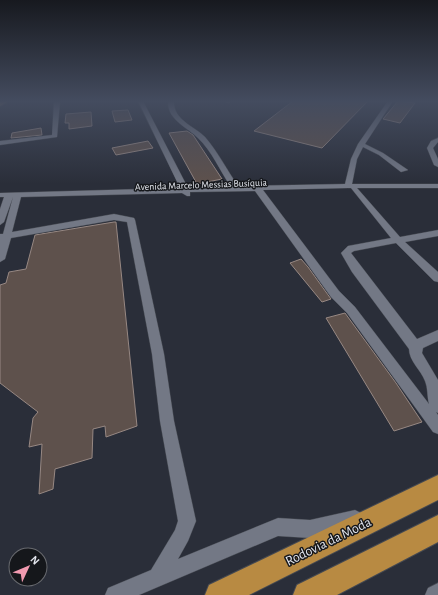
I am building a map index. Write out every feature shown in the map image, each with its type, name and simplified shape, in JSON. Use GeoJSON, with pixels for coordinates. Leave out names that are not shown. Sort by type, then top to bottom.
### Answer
{"type":"FeatureCollection","features":[{"type":"Feature","properties":{"kind":"highway","name":"Rodovia da Moda"},"geometry":{"type":"LineString","coordinates":[[219,595],[438,487]]}},
{"type":"Feature","properties":{"kind":"highway"},"geometry":{"type":"LineString","coordinates":[[307,595],[434,532]]}},
{"type":"Feature","properties":{"kind":"street"},"geometry":{"type":"LineString","coordinates":[[0,143],[55,136],[55,129]]}},
{"type":"Feature","properties":{"kind":"street"},"geometry":{"type":"LineString","coordinates":[[154,129],[186,192]]}},
{"type":"Feature","properties":{"kind":"street"},"geometry":{"type":"LineString","coordinates":[[192,129],[201,136],[236,189]]}},
{"type":"Feature","properties":{"kind":"street"},"geometry":{"type":"LineString","coordinates":[[372,129],[361,144],[354,159],[351,188],[399,241],[438,278]]}},
{"type":"Feature","properties":{"kind":"street"},"geometry":{"type":"LineString","coordinates":[[438,140],[433,142],[430,148],[432,155],[438,164]]}},
{"type":"Feature","properties":{"kind":"street"},"geometry":{"type":"LineString","coordinates":[[361,144],[381,154],[404,170]]}},
{"type":"Feature","properties":{"kind":"street","name":"Avenida Marcelo Messias Busíquia"},"geometry":{"type":"LineString","coordinates":[[8,197],[438,186]]}},
{"type":"Feature","properties":{"kind":"street","name":"Avenida Marcelo Messias Busíquia"},"geometry":{"type":"LineString","coordinates":[[186,192],[236,189],[258,190]]}},
{"type":"Feature","properties":{"kind":"street"},"geometry":{"type":"LineString","coordinates":[[258,190],[277,213],[336,294],[352,310],[438,428]]}},
{"type":"Feature","properties":{"kind":"street"},"geometry":{"type":"LineString","coordinates":[[0,259],[8,197]]}},
{"type":"Feature","properties":{"kind":"street"},"geometry":{"type":"LineString","coordinates":[[3,235],[114,217],[131,220],[158,354],[167,421],[187,522],[182,535],[163,569]]}},
{"type":"Feature","properties":{"kind":"street"},"geometry":{"type":"LineString","coordinates":[[416,348],[356,269],[346,253],[351,248],[399,241],[438,233]]}},
{"type":"Feature","properties":{"kind":"street"},"geometry":{"type":"LineString","coordinates":[[438,335],[421,341],[416,348],[415,356],[431,380],[435,401],[438,406]]}},
{"type":"Feature","properties":{"kind":"street"},"geometry":{"type":"LineString","coordinates":[[115,595],[163,569],[278,527],[310,529],[384,513]]}},
{"type":"Feature","properties":{"kind":"street"},"geometry":{"type":"LineString","coordinates":[[434,595],[438,593]]}},
{"type":"Feature","properties":{"kind":"building"},"geometry":{"type":"Polygon","coordinates":[[[41,129],[42,135],[11,138],[12,133],[41,129]]]}},
{"type":"Feature","properties":{"kind":"building"},"geometry":{"type":"Polygon","coordinates":[[[257,129],[341,129],[322,148],[254,131],[257,129]]]}},
{"type":"Feature","properties":{"kind":"building"},"geometry":{"type":"Polygon","coordinates":[[[187,131],[193,135],[222,179],[197,184],[169,133],[187,131]]]}},
{"type":"Feature","properties":{"kind":"building"},"geometry":{"type":"Polygon","coordinates":[[[148,141],[153,148],[116,155],[112,148],[148,141]]]}},
{"type":"Feature","properties":{"kind":"building"},"geometry":{"type":"Polygon","coordinates":[[[116,222],[137,426],[106,437],[105,426],[93,429],[92,458],[55,469],[53,489],[39,494],[42,444],[29,447],[33,418],[38,412],[0,383],[0,285],[6,283],[9,272],[26,269],[35,235],[116,222]]]}},
{"type":"Feature","properties":{"kind":"building"},"geometry":{"type":"Polygon","coordinates":[[[301,259],[331,299],[322,302],[290,263],[301,259]]]}},
{"type":"Feature","properties":{"kind":"building"},"geometry":{"type":"Polygon","coordinates":[[[345,313],[396,383],[422,422],[394,431],[326,318],[345,313]]]}}]}
